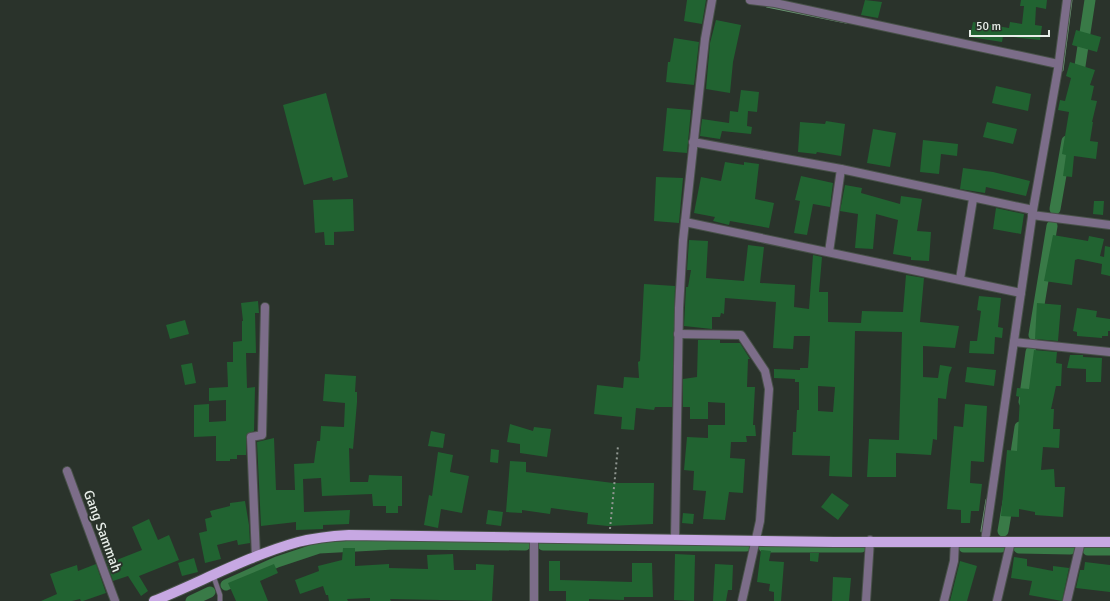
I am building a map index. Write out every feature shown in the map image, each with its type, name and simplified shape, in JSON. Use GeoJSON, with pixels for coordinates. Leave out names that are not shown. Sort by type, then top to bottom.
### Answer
{"type":"FeatureCollection","features":[{"type":"Feature","properties":{"kind":"main road"},"geometry":{"type":"LineString","coordinates":[[154,601],[256,556],[298,542],[349,535],[834,542],[870,540],[984,540],[1110,542]]}},
{"type":"Feature","properties":{"kind":"street"},"geometry":{"type":"LineString","coordinates":[[675,539],[678,334],[685,222],[693,142],[712,0]]}},
{"type":"Feature","properties":{"kind":"street"},"geometry":{"type":"LineString","coordinates":[[750,0],[1058,64]]}},
{"type":"Feature","properties":{"kind":"street"},"geometry":{"type":"LineString","coordinates":[[984,540],[1032,213],[1058,64],[1067,0]]}},
{"type":"Feature","properties":{"kind":"street"},"geometry":{"type":"LineString","coordinates":[[693,142],[841,169],[1032,213],[1110,225]]}},
{"type":"Feature","properties":{"kind":"street"},"geometry":{"type":"LineString","coordinates":[[829,252],[841,169]]}},
{"type":"Feature","properties":{"kind":"street"},"geometry":{"type":"LineString","coordinates":[[960,279],[973,199]]}},
{"type":"Feature","properties":{"kind":"street"},"geometry":{"type":"LineString","coordinates":[[685,222],[1021,293]]}},
{"type":"Feature","properties":{"kind":"street"},"geometry":{"type":"LineString","coordinates":[[256,556],[251,437],[262,435],[265,307]]}},
{"type":"Feature","properties":{"kind":"street"},"geometry":{"type":"LineString","coordinates":[[678,334],[741,335],[745,338],[767,376],[769,406],[762,497],[757,540],[742,601]]}},
{"type":"Feature","properties":{"kind":"street"},"geometry":{"type":"LineString","coordinates":[[1014,342],[1110,352]]}},
{"type":"Feature","properties":{"kind":"street","name":"Gang Sammah"},"geometry":{"type":"LineString","coordinates":[[67,471],[115,601]]}},
{"type":"Feature","properties":{"kind":"street"},"geometry":{"type":"LineString","coordinates":[[534,537],[534,601]]}},
{"type":"Feature","properties":{"kind":"street"},"geometry":{"type":"LineString","coordinates":[[866,601],[870,540]]}},
{"type":"Feature","properties":{"kind":"street"},"geometry":{"type":"LineString","coordinates":[[944,601],[954,561],[955,541]]}},
{"type":"Feature","properties":{"kind":"street"},"geometry":{"type":"LineString","coordinates":[[997,601],[1012,541]]}},
{"type":"Feature","properties":{"kind":"street"},"geometry":{"type":"LineString","coordinates":[[1068,601],[1081,541]]}},
{"type":"Feature","properties":{"kind":"lane"},"geometry":{"type":"LineString","coordinates":[[213,575],[220,595],[220,601]]}},
{"type":"Feature","properties":{"kind":"path"},"geometry":{"type":"LineString","coordinates":[[609,538],[618,446]]}},
{"type":"Feature","properties":{"kind":"building"},"geometry":{"type":"Polygon","coordinates":[[[687,0],[706,0],[702,24],[684,21],[687,0]]]}},
{"type":"Feature","properties":{"kind":"building"},"geometry":{"type":"Polygon","coordinates":[[[865,0],[882,2],[878,18],[861,15],[865,0]]]}},
{"type":"Feature","properties":{"kind":"building"},"geometry":{"type":"Polygon","coordinates":[[[1021,0],[1047,0],[1046,9],[1036,7],[1035,25],[1042,26],[1040,40],[1003,36],[1002,42],[970,37],[973,22],[1009,28],[1010,22],[1022,24],[1024,6],[1020,6],[1021,0]]]}},
{"type":"Feature","properties":{"kind":"building"},"geometry":{"type":"Polygon","coordinates":[[[716,20],[741,25],[733,62],[730,93],[706,89],[710,43],[716,20]]]}},
{"type":"Feature","properties":{"kind":"building"},"geometry":{"type":"Polygon","coordinates":[[[1076,30],[1101,37],[1097,52],[1072,45],[1076,30]]]}},
{"type":"Feature","properties":{"kind":"building"},"geometry":{"type":"Polygon","coordinates":[[[674,38],[699,42],[694,85],[666,82],[668,62],[670,62],[674,38]]]}},
{"type":"Feature","properties":{"kind":"building"},"geometry":{"type":"Polygon","coordinates":[[[1070,62],[1095,70],[1090,85],[1094,86],[1091,100],[1097,101],[1092,122],[1090,141],[1098,142],[1096,159],[1074,156],[1072,177],[1063,176],[1066,155],[1062,154],[1069,112],[1058,110],[1060,100],[1065,101],[1071,78],[1066,76],[1070,62]]]}},
{"type":"Feature","properties":{"kind":"building"},"geometry":{"type":"Polygon","coordinates":[[[996,86],[1031,94],[1028,111],[992,103],[996,86]]]}},
{"type":"Feature","properties":{"kind":"building"},"geometry":{"type":"Polygon","coordinates":[[[741,90],[759,92],[757,112],[748,111],[747,126],[752,127],[751,134],[722,131],[720,139],[700,136],[702,119],[729,123],[730,111],[738,112],[741,90]]]}},
{"type":"Feature","properties":{"kind":"building"},"geometry":{"type":"Polygon","coordinates":[[[326,93],[348,177],[333,181],[332,177],[304,185],[283,105],[326,93]]]}},
{"type":"Feature","properties":{"kind":"building"},"geometry":{"type":"Polygon","coordinates":[[[667,108],[691,110],[687,153],[663,151],[667,108]]]}},
{"type":"Feature","properties":{"kind":"building"},"geometry":{"type":"Polygon","coordinates":[[[826,121],[845,124],[841,156],[817,152],[816,154],[798,152],[800,122],[825,124],[826,121]]]}},
{"type":"Feature","properties":{"kind":"building"},"geometry":{"type":"Polygon","coordinates":[[[987,122],[1017,129],[1013,144],[983,137],[987,122]]]}},
{"type":"Feature","properties":{"kind":"building"},"geometry":{"type":"Polygon","coordinates":[[[873,129],[896,133],[890,167],[867,163],[873,129]]]}},
{"type":"Feature","properties":{"kind":"building"},"geometry":{"type":"Polygon","coordinates":[[[923,140],[958,144],[957,156],[941,154],[939,174],[920,172],[923,140]]]}},
{"type":"Feature","properties":{"kind":"building"},"geometry":{"type":"Polygon","coordinates":[[[725,162],[744,165],[744,162],[759,164],[755,199],[774,203],[769,228],[730,221],[729,225],[713,221],[715,217],[694,213],[701,177],[721,181],[725,162]]]}},
{"type":"Feature","properties":{"kind":"building"},"geometry":{"type":"Polygon","coordinates":[[[963,168],[993,172],[1030,181],[1026,196],[986,187],[985,193],[960,189],[963,168]]]}},
{"type":"Feature","properties":{"kind":"building"},"geometry":{"type":"Polygon","coordinates":[[[801,176],[833,183],[830,207],[813,204],[807,235],[794,233],[800,201],[795,200],[801,176]]]}},
{"type":"Feature","properties":{"kind":"building"},"geometry":{"type":"Polygon","coordinates":[[[656,177],[683,178],[679,223],[654,221],[656,177]]]}},
{"type":"Feature","properties":{"kind":"building"},"geometry":{"type":"Polygon","coordinates":[[[845,185],[862,188],[861,193],[900,204],[901,196],[922,199],[917,231],[931,232],[929,261],[911,260],[911,257],[893,254],[898,220],[876,214],[873,249],[855,248],[858,214],[840,211],[845,185]]]}},
{"type":"Feature","properties":{"kind":"building"},"geometry":{"type":"Polygon","coordinates":[[[353,199],[354,231],[334,232],[334,245],[325,245],[324,232],[315,233],[313,200],[353,199]]]}},
{"type":"Feature","properties":{"kind":"building"},"geometry":{"type":"Polygon","coordinates":[[[1094,201],[1104,201],[1103,215],[1093,214],[1094,201]]]}},
{"type":"Feature","properties":{"kind":"building"},"geometry":{"type":"Polygon","coordinates":[[[996,208],[1024,214],[1021,234],[993,229],[996,208]]]}},
{"type":"Feature","properties":{"kind":"building"},"geometry":{"type":"Polygon","coordinates":[[[1053,235],[1088,241],[1089,236],[1104,239],[1100,256],[1104,257],[1105,246],[1110,247],[1110,276],[1101,274],[1102,264],[1078,259],[1075,260],[1072,285],[1044,281],[1053,235]]]}},
{"type":"Feature","properties":{"kind":"building"},"geometry":{"type":"Polygon","coordinates":[[[689,240],[708,241],[706,278],[744,281],[748,245],[764,247],[760,283],[795,285],[794,307],[809,309],[813,255],[822,257],[819,292],[828,292],[828,322],[861,323],[862,311],[903,312],[906,275],[924,278],[920,322],[959,326],[955,348],[923,346],[923,377],[938,378],[940,365],[952,367],[949,375],[946,399],[938,398],[937,440],[933,439],[931,455],[896,453],[896,477],[867,477],[869,439],[899,440],[902,332],[855,331],[852,477],[829,476],[830,456],[792,455],[793,432],[796,432],[797,410],[799,410],[799,382],[795,382],[795,379],[774,378],[774,369],[800,370],[800,368],[808,368],[810,336],[794,336],[793,349],[773,348],[776,302],[725,298],[724,314],[721,313],[720,317],[712,317],[712,329],[684,326],[686,287],[688,287],[691,270],[687,270],[689,240]],[[818,386],[818,411],[833,412],[835,387],[818,386]]]}},
{"type":"Feature","properties":{"kind":"building"},"geometry":{"type":"Polygon","coordinates":[[[644,284],[675,286],[672,407],[655,407],[654,410],[636,408],[634,430],[621,429],[622,417],[594,414],[597,385],[623,388],[624,377],[639,378],[638,362],[640,361],[644,284]]]}},
{"type":"Feature","properties":{"kind":"building"},"geometry":{"type":"Polygon","coordinates":[[[979,296],[1001,298],[998,327],[1003,328],[1002,338],[995,337],[994,354],[969,353],[970,341],[977,341],[981,311],[977,310],[979,296]]]}},
{"type":"Feature","properties":{"kind":"building"},"geometry":{"type":"Polygon","coordinates":[[[258,301],[259,313],[255,313],[256,353],[246,353],[247,388],[255,387],[254,431],[246,435],[246,455],[237,455],[237,459],[230,459],[230,461],[216,461],[216,436],[194,437],[194,405],[209,404],[209,422],[226,421],[226,400],[209,401],[209,388],[228,387],[227,362],[233,362],[233,342],[242,341],[243,321],[241,303],[258,301]]]}},
{"type":"Feature","properties":{"kind":"building"},"geometry":{"type":"Polygon","coordinates":[[[1037,303],[1061,305],[1058,341],[1035,339],[1037,303]]]}},
{"type":"Feature","properties":{"kind":"building"},"geometry":{"type":"Polygon","coordinates":[[[1077,308],[1097,311],[1096,317],[1110,319],[1110,331],[1108,331],[1108,336],[1102,336],[1102,338],[1077,336],[1077,332],[1073,331],[1077,308]]]}},
{"type":"Feature","properties":{"kind":"building"},"geometry":{"type":"Polygon","coordinates":[[[185,320],[189,334],[170,339],[166,325],[185,320]]]}},
{"type":"Feature","properties":{"kind":"building"},"geometry":{"type":"Polygon","coordinates":[[[698,340],[720,340],[720,343],[740,343],[750,359],[748,359],[747,387],[755,387],[753,425],[755,425],[756,436],[746,436],[747,442],[731,442],[730,458],[745,459],[743,493],[729,492],[725,520],[703,519],[706,491],[693,490],[694,471],[684,470],[687,437],[708,438],[708,425],[725,425],[725,403],[708,402],[708,419],[690,419],[690,407],[683,407],[683,379],[697,377],[698,340]]]}},
{"type":"Feature","properties":{"kind":"building"},"geometry":{"type":"Polygon","coordinates":[[[1034,350],[1057,352],[1056,363],[1062,364],[1061,386],[1056,386],[1051,409],[1054,409],[1053,429],[1060,429],[1059,448],[1043,447],[1041,470],[1054,469],[1055,487],[1065,487],[1063,517],[1035,515],[1035,512],[1019,509],[1019,517],[1001,516],[1007,450],[1017,451],[1020,397],[1016,396],[1017,388],[1029,389],[1034,350]]]}},
{"type":"Feature","properties":{"kind":"building"},"geometry":{"type":"Polygon","coordinates":[[[1070,355],[1083,355],[1083,357],[1102,358],[1101,382],[1086,382],[1086,369],[1067,368],[1070,355]]]}},
{"type":"Feature","properties":{"kind":"building"},"geometry":{"type":"Polygon","coordinates":[[[192,363],[196,383],[185,385],[181,365],[192,363]]]}},
{"type":"Feature","properties":{"kind":"building"},"geometry":{"type":"Polygon","coordinates":[[[967,367],[996,370],[994,386],[965,382],[967,367]]]}},
{"type":"Feature","properties":{"kind":"building"},"geometry":{"type":"Polygon","coordinates":[[[325,374],[356,376],[355,392],[357,392],[357,402],[353,449],[349,448],[350,482],[368,482],[369,475],[402,476],[402,506],[398,506],[398,513],[386,513],[386,506],[373,506],[372,494],[322,496],[321,478],[303,479],[304,512],[350,510],[349,524],[323,525],[323,529],[296,530],[296,522],[261,526],[257,442],[274,438],[276,490],[295,490],[294,464],[314,463],[317,441],[320,441],[321,426],[344,427],[345,403],[323,401],[325,374]]]}},
{"type":"Feature","properties":{"kind":"building"},"geometry":{"type":"Polygon","coordinates":[[[965,404],[987,406],[984,462],[971,461],[970,483],[982,484],[979,511],[971,511],[970,523],[961,523],[961,510],[947,509],[954,426],[963,427],[965,404]]]}},
{"type":"Feature","properties":{"kind":"building"},"geometry":{"type":"Polygon","coordinates":[[[510,424],[533,431],[534,427],[551,429],[547,457],[520,453],[520,444],[507,442],[510,424]]]}},
{"type":"Feature","properties":{"kind":"building"},"geometry":{"type":"Polygon","coordinates":[[[431,431],[445,434],[443,448],[428,446],[431,431]]]}},
{"type":"Feature","properties":{"kind":"building"},"geometry":{"type":"Polygon","coordinates":[[[491,449],[499,450],[498,463],[490,462],[491,449]]]}},
{"type":"Feature","properties":{"kind":"building"},"geometry":{"type":"Polygon","coordinates":[[[438,452],[453,455],[450,472],[469,476],[462,513],[441,509],[438,528],[424,525],[429,495],[432,496],[438,452]]]}},
{"type":"Feature","properties":{"kind":"building"},"geometry":{"type":"Polygon","coordinates":[[[510,461],[526,462],[526,472],[613,483],[654,483],[653,524],[608,526],[587,524],[588,513],[551,508],[550,514],[522,510],[522,513],[506,512],[510,461]]]}},
{"type":"Feature","properties":{"kind":"building"},"geometry":{"type":"Polygon","coordinates":[[[832,493],[849,505],[838,520],[821,507],[832,493]]]}},
{"type":"Feature","properties":{"kind":"building"},"geometry":{"type":"Polygon","coordinates":[[[245,501],[250,543],[238,545],[237,540],[217,545],[221,559],[205,563],[199,533],[207,531],[205,519],[212,517],[210,511],[230,506],[230,503],[245,501]]]}},
{"type":"Feature","properties":{"kind":"building"},"geometry":{"type":"Polygon","coordinates":[[[488,510],[503,512],[501,526],[486,524],[488,510]]]}},
{"type":"Feature","properties":{"kind":"building"},"geometry":{"type":"Polygon","coordinates":[[[683,513],[694,514],[693,524],[682,523],[683,513]]]}},
{"type":"Feature","properties":{"kind":"building"},"geometry":{"type":"Polygon","coordinates":[[[149,519],[158,540],[169,535],[179,560],[139,576],[148,591],[141,596],[128,576],[113,581],[106,560],[113,557],[114,561],[142,550],[132,527],[149,519]]]}},
{"type":"Feature","properties":{"kind":"building"},"geometry":{"type":"Polygon","coordinates":[[[343,548],[355,548],[355,566],[389,564],[389,568],[428,569],[427,555],[453,554],[454,570],[476,570],[476,564],[494,565],[492,601],[390,599],[391,601],[370,601],[370,598],[347,599],[348,601],[329,601],[328,595],[326,595],[323,586],[300,594],[295,580],[319,571],[318,566],[342,560],[343,548]]]}},
{"type":"Feature","properties":{"kind":"building"},"geometry":{"type":"Polygon","coordinates":[[[761,550],[771,551],[769,561],[784,562],[781,601],[774,601],[774,592],[769,591],[770,584],[757,582],[761,550]]]}},
{"type":"Feature","properties":{"kind":"building"},"geometry":{"type":"Polygon","coordinates":[[[810,553],[819,553],[818,562],[810,561],[810,553]]]}},
{"type":"Feature","properties":{"kind":"building"},"geometry":{"type":"Polygon","coordinates":[[[675,554],[695,555],[694,601],[674,600],[675,554]]]}},
{"type":"Feature","properties":{"kind":"building"},"geometry":{"type":"Polygon","coordinates":[[[1014,557],[1027,559],[1027,566],[1053,571],[1053,566],[1069,568],[1062,601],[1029,595],[1032,581],[1011,578],[1014,557]]]}},
{"type":"Feature","properties":{"kind":"building"},"geometry":{"type":"Polygon","coordinates":[[[194,558],[198,572],[182,576],[178,563],[194,558]]]}},
{"type":"Feature","properties":{"kind":"building"},"geometry":{"type":"Polygon","coordinates":[[[549,561],[560,561],[560,580],[632,582],[632,563],[652,563],[653,597],[624,597],[624,600],[589,599],[589,601],[566,601],[566,591],[549,591],[549,561]]]}},
{"type":"Feature","properties":{"kind":"building"},"geometry":{"type":"Polygon","coordinates":[[[960,561],[977,566],[967,601],[950,601],[960,561]]]}},
{"type":"Feature","properties":{"kind":"building"},"geometry":{"type":"Polygon","coordinates":[[[1085,562],[1110,565],[1110,592],[1076,588],[1080,570],[1084,570],[1085,562]]]}},
{"type":"Feature","properties":{"kind":"building"},"geometry":{"type":"Polygon","coordinates":[[[96,564],[106,593],[83,601],[80,599],[72,601],[41,601],[57,594],[50,574],[77,565],[78,571],[96,564]]]}},
{"type":"Feature","properties":{"kind":"building"},"geometry":{"type":"Polygon","coordinates":[[[274,564],[278,573],[260,581],[268,601],[236,601],[228,583],[274,564]]]}},
{"type":"Feature","properties":{"kind":"building"},"geometry":{"type":"Polygon","coordinates":[[[715,564],[733,565],[732,590],[728,590],[726,601],[713,601],[715,564]]]}},
{"type":"Feature","properties":{"kind":"building"},"geometry":{"type":"Polygon","coordinates":[[[833,577],[851,578],[849,601],[832,601],[833,577]]]}},
{"type":"Feature","properties":{"kind":"waterway"},"geometry":{"type":"LineString","coordinates":[[1062,70],[1071,0]]}},
{"type":"Feature","properties":{"kind":"waterway"},"geometry":{"type":"LineString","coordinates":[[1078,79],[1090,0]]}},
{"type":"Feature","properties":{"kind":"waterway"},"geometry":{"type":"LineString","coordinates":[[767,6],[846,22]]}},
{"type":"Feature","properties":{"kind":"waterway"},"geometry":{"type":"LineString","coordinates":[[1055,209],[1067,141]]}},
{"type":"Feature","properties":{"kind":"waterway"},"geometry":{"type":"LineString","coordinates":[[1034,335],[1052,226]]}},
{"type":"Feature","properties":{"kind":"waterway"},"geometry":{"type":"LineString","coordinates":[[1024,402],[1031,352]]}},
{"type":"Feature","properties":{"kind":"waterway"},"geometry":{"type":"LineString","coordinates":[[1014,466],[1020,427]]}},
{"type":"Feature","properties":{"kind":"waterway"},"geometry":{"type":"LineString","coordinates":[[982,531],[987,500]]}},
{"type":"Feature","properties":{"kind":"waterway"},"geometry":{"type":"LineString","coordinates":[[1003,531],[1008,502]]}},
{"type":"Feature","properties":{"kind":"waterway"},"geometry":{"type":"LineString","coordinates":[[226,585],[277,562],[319,548],[394,544],[525,545]]}},
{"type":"Feature","properties":{"kind":"waterway"},"geometry":{"type":"LineString","coordinates":[[543,545],[746,546]]}},
{"type":"Feature","properties":{"kind":"waterway"},"geometry":{"type":"LineString","coordinates":[[764,547],[861,547]]}},
{"type":"Feature","properties":{"kind":"waterway"},"geometry":{"type":"LineString","coordinates":[[964,547],[1001,547]]}},
{"type":"Feature","properties":{"kind":"waterway"},"geometry":{"type":"LineString","coordinates":[[1019,548],[1070,549]]}},
{"type":"Feature","properties":{"kind":"waterway"},"geometry":{"type":"LineString","coordinates":[[1088,550],[1110,550]]}},
{"type":"Feature","properties":{"kind":"waterway"},"geometry":{"type":"LineString","coordinates":[[191,601],[210,592]]}}]}
